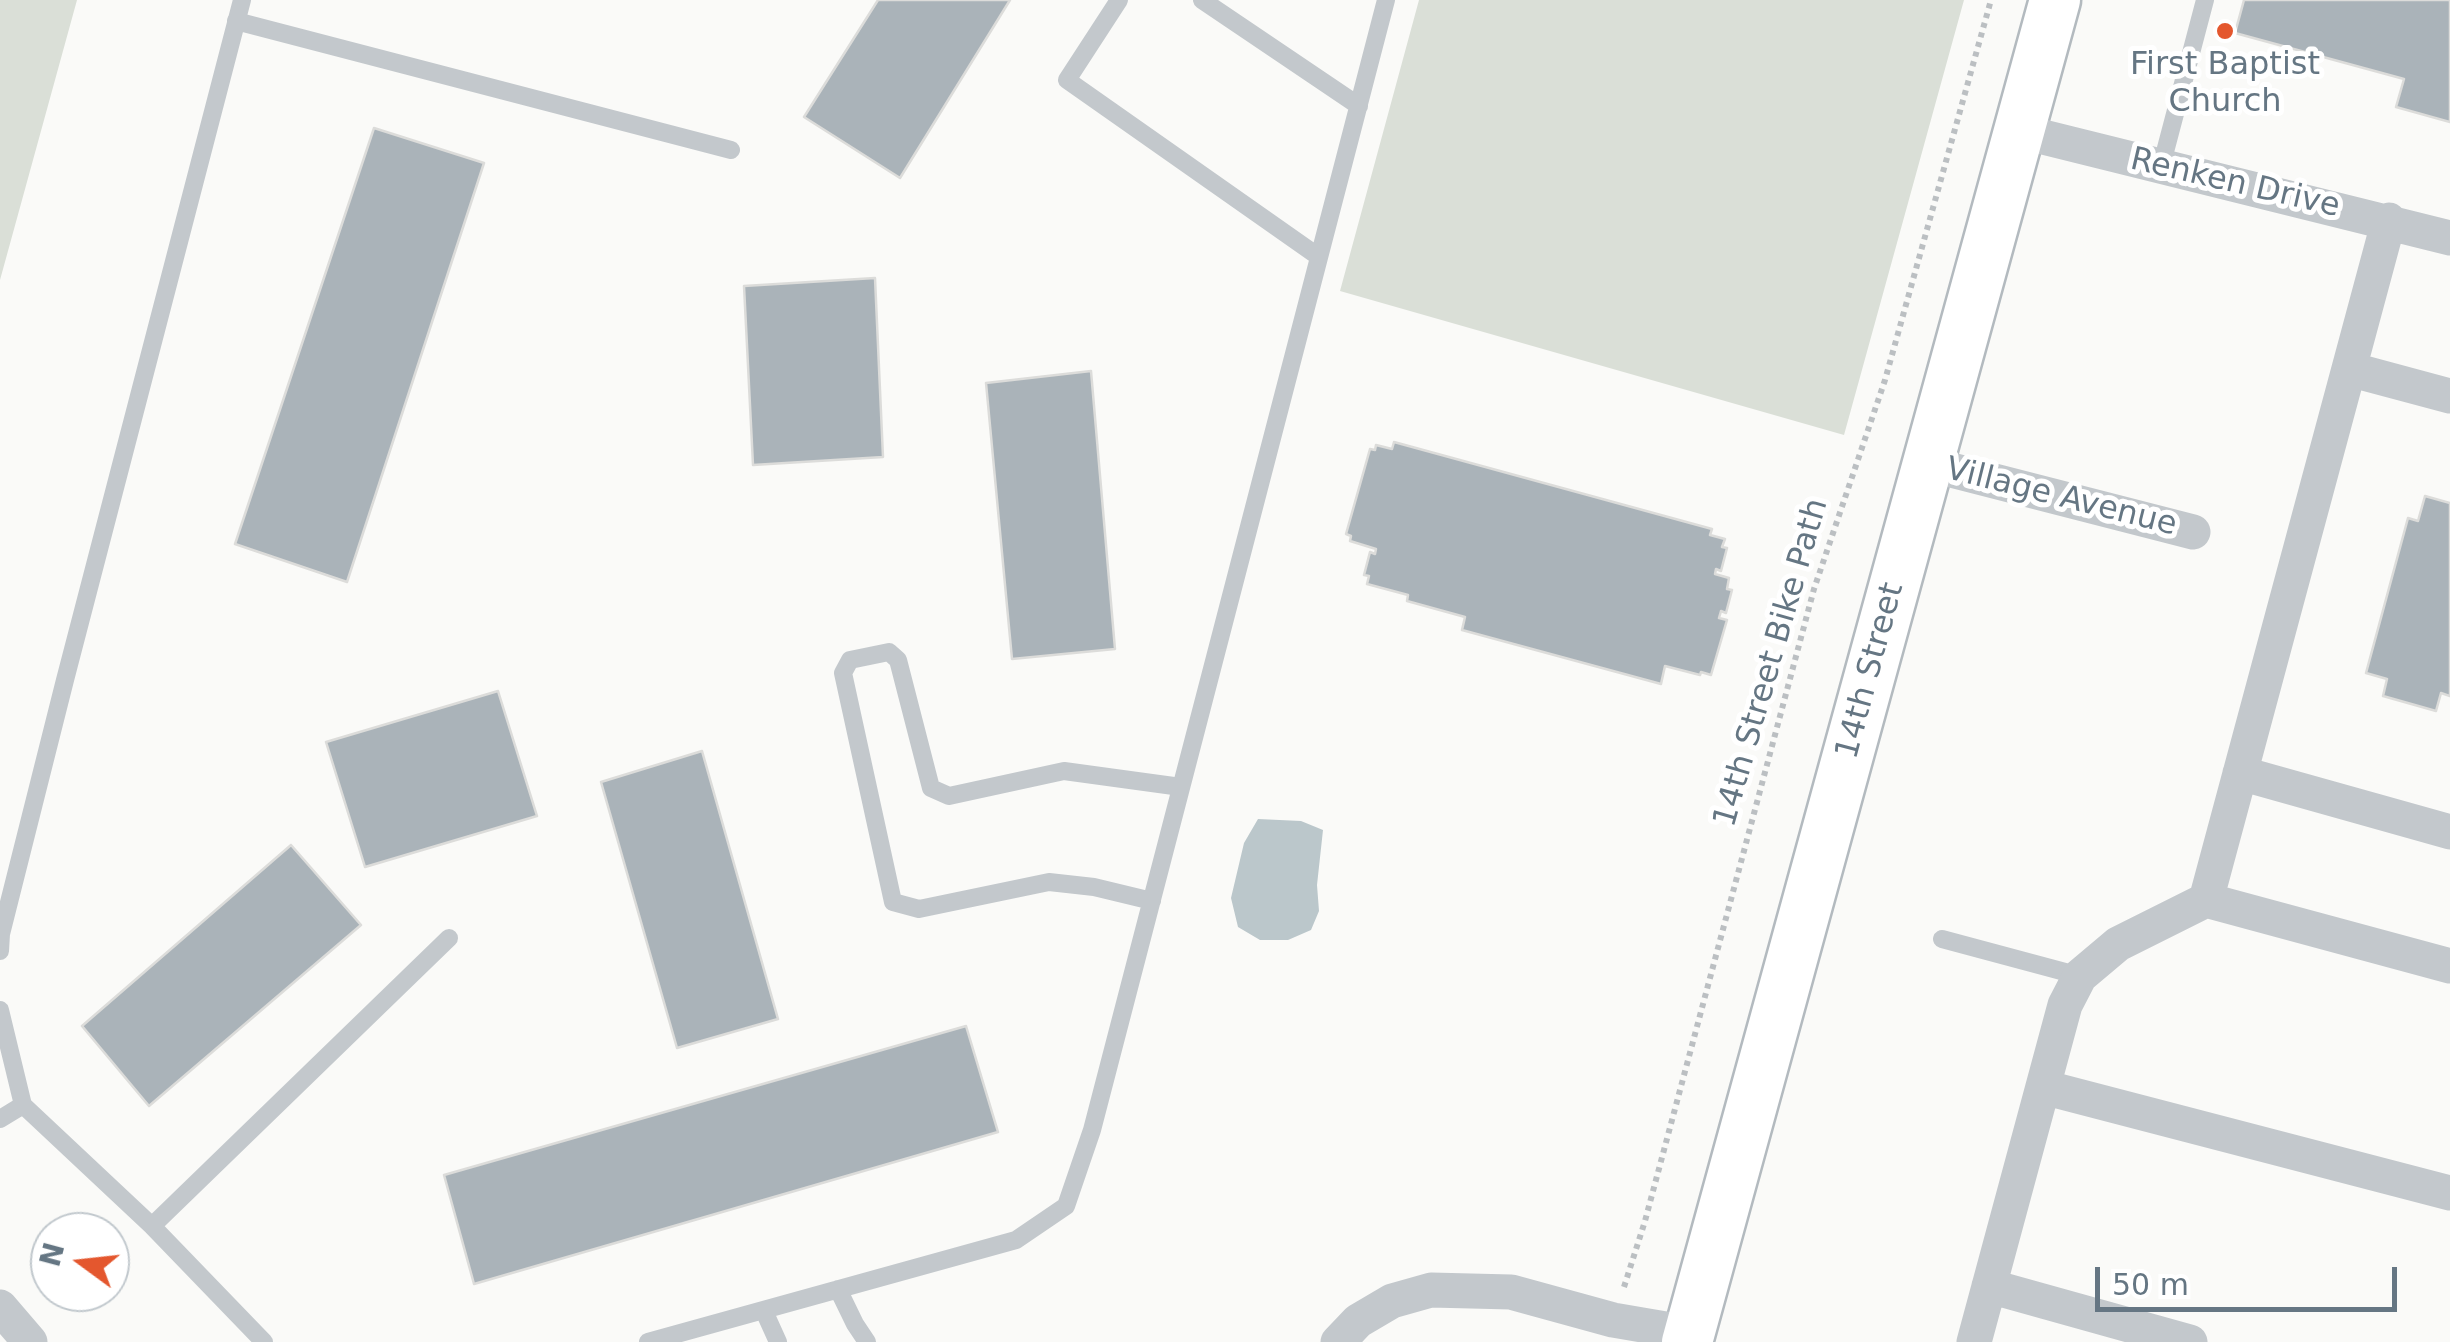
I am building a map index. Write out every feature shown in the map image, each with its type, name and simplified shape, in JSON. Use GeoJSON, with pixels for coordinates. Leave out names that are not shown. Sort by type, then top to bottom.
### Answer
{"type":"FeatureCollection","features":[{"type":"Feature","properties":{"kind":"street","name":"14th Street"},"geometry":{"type":"LineString","coordinates":[[1688,1337],[2055,0]]}},
{"type":"Feature","properties":{"kind":"street","name":"Renken Drive"},"geometry":{"type":"LineString","coordinates":[[2019,131],[2450,238]]}},
{"type":"Feature","properties":{"kind":"street"},"geometry":{"type":"LineString","coordinates":[[2206,900],[2389,220]]}},
{"type":"Feature","properties":{"kind":"street"},"geometry":{"type":"LineString","coordinates":[[2349,369],[2450,396]]}},
{"type":"Feature","properties":{"kind":"street","name":"Village Avenue"},"geometry":{"type":"LineString","coordinates":[[1928,464],[2194,532]]}},
{"type":"Feature","properties":{"kind":"street"},"geometry":{"type":"LineString","coordinates":[[2240,773],[2450,832]]}},
{"type":"Feature","properties":{"kind":"street"},"geometry":{"type":"LineString","coordinates":[[1974,1342],[2065,1005],[2080,976],[2118,944],[2206,900],[2450,966]]}},
{"type":"Feature","properties":{"kind":"street"},"geometry":{"type":"LineString","coordinates":[[2043,1087],[2450,1192]]}},
{"type":"Feature","properties":{"kind":"street"},"geometry":{"type":"LineString","coordinates":[[1988,1286],[2190,1342]]}},
{"type":"Feature","properties":{"kind":"street"},"geometry":{"type":"LineString","coordinates":[[1338,1342],[1358,1321],[1392,1301],[1431,1290],[1511,1292],[1688,1337]]}},
{"type":"Feature","properties":{"kind":"street"},"geometry":{"type":"LineString","coordinates":[[0,1307],[30,1342]]}},
{"type":"Feature","properties":{"kind":"lane"},"geometry":{"type":"LineString","coordinates":[[0,952],[65,680],[242,0]]}},
{"type":"Feature","properties":{"kind":"lane"},"geometry":{"type":"LineString","coordinates":[[1119,0],[1067,80],[1320,256]]}},
{"type":"Feature","properties":{"kind":"lane"},"geometry":{"type":"LineString","coordinates":[[1202,0],[1359,106]]}},
{"type":"Feature","properties":{"kind":"lane"},"geometry":{"type":"LineString","coordinates":[[648,1342],[676,1338],[1016,1240],[1066,1206],[1092,1130],[1386,0]]}},
{"type":"Feature","properties":{"kind":"lane"},"geometry":{"type":"LineString","coordinates":[[2161,167],[2205,0]]}},
{"type":"Feature","properties":{"kind":"lane"},"geometry":{"type":"LineString","coordinates":[[236,21],[731,150]]}},
{"type":"Feature","properties":{"kind":"lane"},"geometry":{"type":"LineString","coordinates":[[1152,901],[1094,887],[1049,882],[919,909],[893,902],[842,673],[850,660],[889,652],[898,660],[931,788],[950,796],[1064,771],[1182,787]]}},
{"type":"Feature","properties":{"kind":"lane"},"geometry":{"type":"LineString","coordinates":[[152,1226],[449,938]]}},
{"type":"Feature","properties":{"kind":"lane"},"geometry":{"type":"LineString","coordinates":[[1942,939],[2080,976]]}},
{"type":"Feature","properties":{"kind":"lane"},"geometry":{"type":"LineString","coordinates":[[0,1010],[22,1105],[152,1226],[264,1342]]}},
{"type":"Feature","properties":{"kind":"lane"},"geometry":{"type":"LineString","coordinates":[[0,1119],[22,1105]]}},
{"type":"Feature","properties":{"kind":"lane"},"geometry":{"type":"LineString","coordinates":[[838,1289],[867,1342]]}},
{"type":"Feature","properties":{"kind":"lane"},"geometry":{"type":"LineString","coordinates":[[764,1310],[778,1342]]}},
{"type":"Feature","properties":{"kind":"path","name":"14th Street Bike Path"},"geometry":{"type":"LineString","coordinates":[[1614,1320],[1645,1222],[1814,590],[1886,380],[1990,0]]}},
{"type":"Feature","properties":{"kind":"shaded area"},"geometry":{"type":"Polygon","coordinates":[[[0,0],[77,0],[0,280],[0,0]]]}},
{"type":"Feature","properties":{"kind":"shaded area"},"geometry":{"type":"Polygon","coordinates":[[[1419,0],[1964,0],[1844,435],[1340,291],[1419,0]]]}},
{"type":"Feature","properties":{"kind":"shaded area"},"geometry":{"type":"Polygon","coordinates":[[[1258,819],[1301,821],[1323,830],[1317,885],[1319,911],[1311,930],[1288,940],[1260,940],[1238,927],[1231,898],[1244,843],[1258,819]]]}},
{"type":"Feature","properties":{"kind":"building"},"geometry":{"type":"Polygon","coordinates":[[[878,0],[1010,0],[900,178],[804,117],[878,0]]]}},
{"type":"Feature","properties":{"kind":"building"},"geometry":{"type":"Polygon","coordinates":[[[2244,0],[2450,0],[2450,122],[2396,107],[2404,79],[2235,33],[2244,0]]]}},
{"type":"Feature","properties":{"kind":"building"},"geometry":{"type":"Polygon","coordinates":[[[374,128],[484,163],[347,582],[235,544],[374,128]]]}},
{"type":"Feature","properties":{"kind":"building"},"geometry":{"type":"Polygon","coordinates":[[[875,278],[883,457],[753,465],[744,286],[875,278]]]}},
{"type":"Feature","properties":{"kind":"building"},"geometry":{"type":"Polygon","coordinates":[[[1091,371],[1115,649],[1012,659],[986,383],[1091,371]]]}},
{"type":"Feature","properties":{"kind":"building"},"geometry":{"type":"Polygon","coordinates":[[[1394,442],[1712,529],[1710,535],[1725,539],[1722,547],[1727,548],[1721,571],[1716,569],[1715,574],[1729,578],[1727,589],[1732,590],[1726,613],[1721,611],[1719,618],[1727,620],[1711,675],[1665,666],[1661,684],[1462,630],[1465,617],[1407,601],[1408,595],[1367,584],[1369,576],[1364,575],[1370,552],[1375,554],[1376,549],[1350,541],[1351,536],[1346,534],[1370,449],[1375,450],[1376,445],[1392,449],[1394,442]]]}},
{"type":"Feature","properties":{"kind":"building"},"geometry":{"type":"Polygon","coordinates":[[[2425,496],[2450,503],[2450,696],[2441,693],[2436,711],[2383,696],[2387,679],[2366,673],[2408,518],[2418,521],[2425,496]]]}},
{"type":"Feature","properties":{"kind":"building"},"geometry":{"type":"Polygon","coordinates":[[[498,691],[537,816],[365,867],[326,742],[498,691]]]}},
{"type":"Feature","properties":{"kind":"building"},"geometry":{"type":"Polygon","coordinates":[[[702,751],[778,1019],[677,1048],[601,782],[702,751]]]}},
{"type":"Feature","properties":{"kind":"building"},"geometry":{"type":"Polygon","coordinates":[[[291,845],[361,925],[149,1106],[82,1026],[291,845]]]}},
{"type":"Feature","properties":{"kind":"building"},"geometry":{"type":"Polygon","coordinates":[[[966,1026],[998,1132],[474,1284],[444,1175],[966,1026]]]}},
{"type":"Feature","properties":{"kind":"place","name":"First Baptist Church"},"geometry":{"type":"Point","coordinates":[2225,31]}}]}
